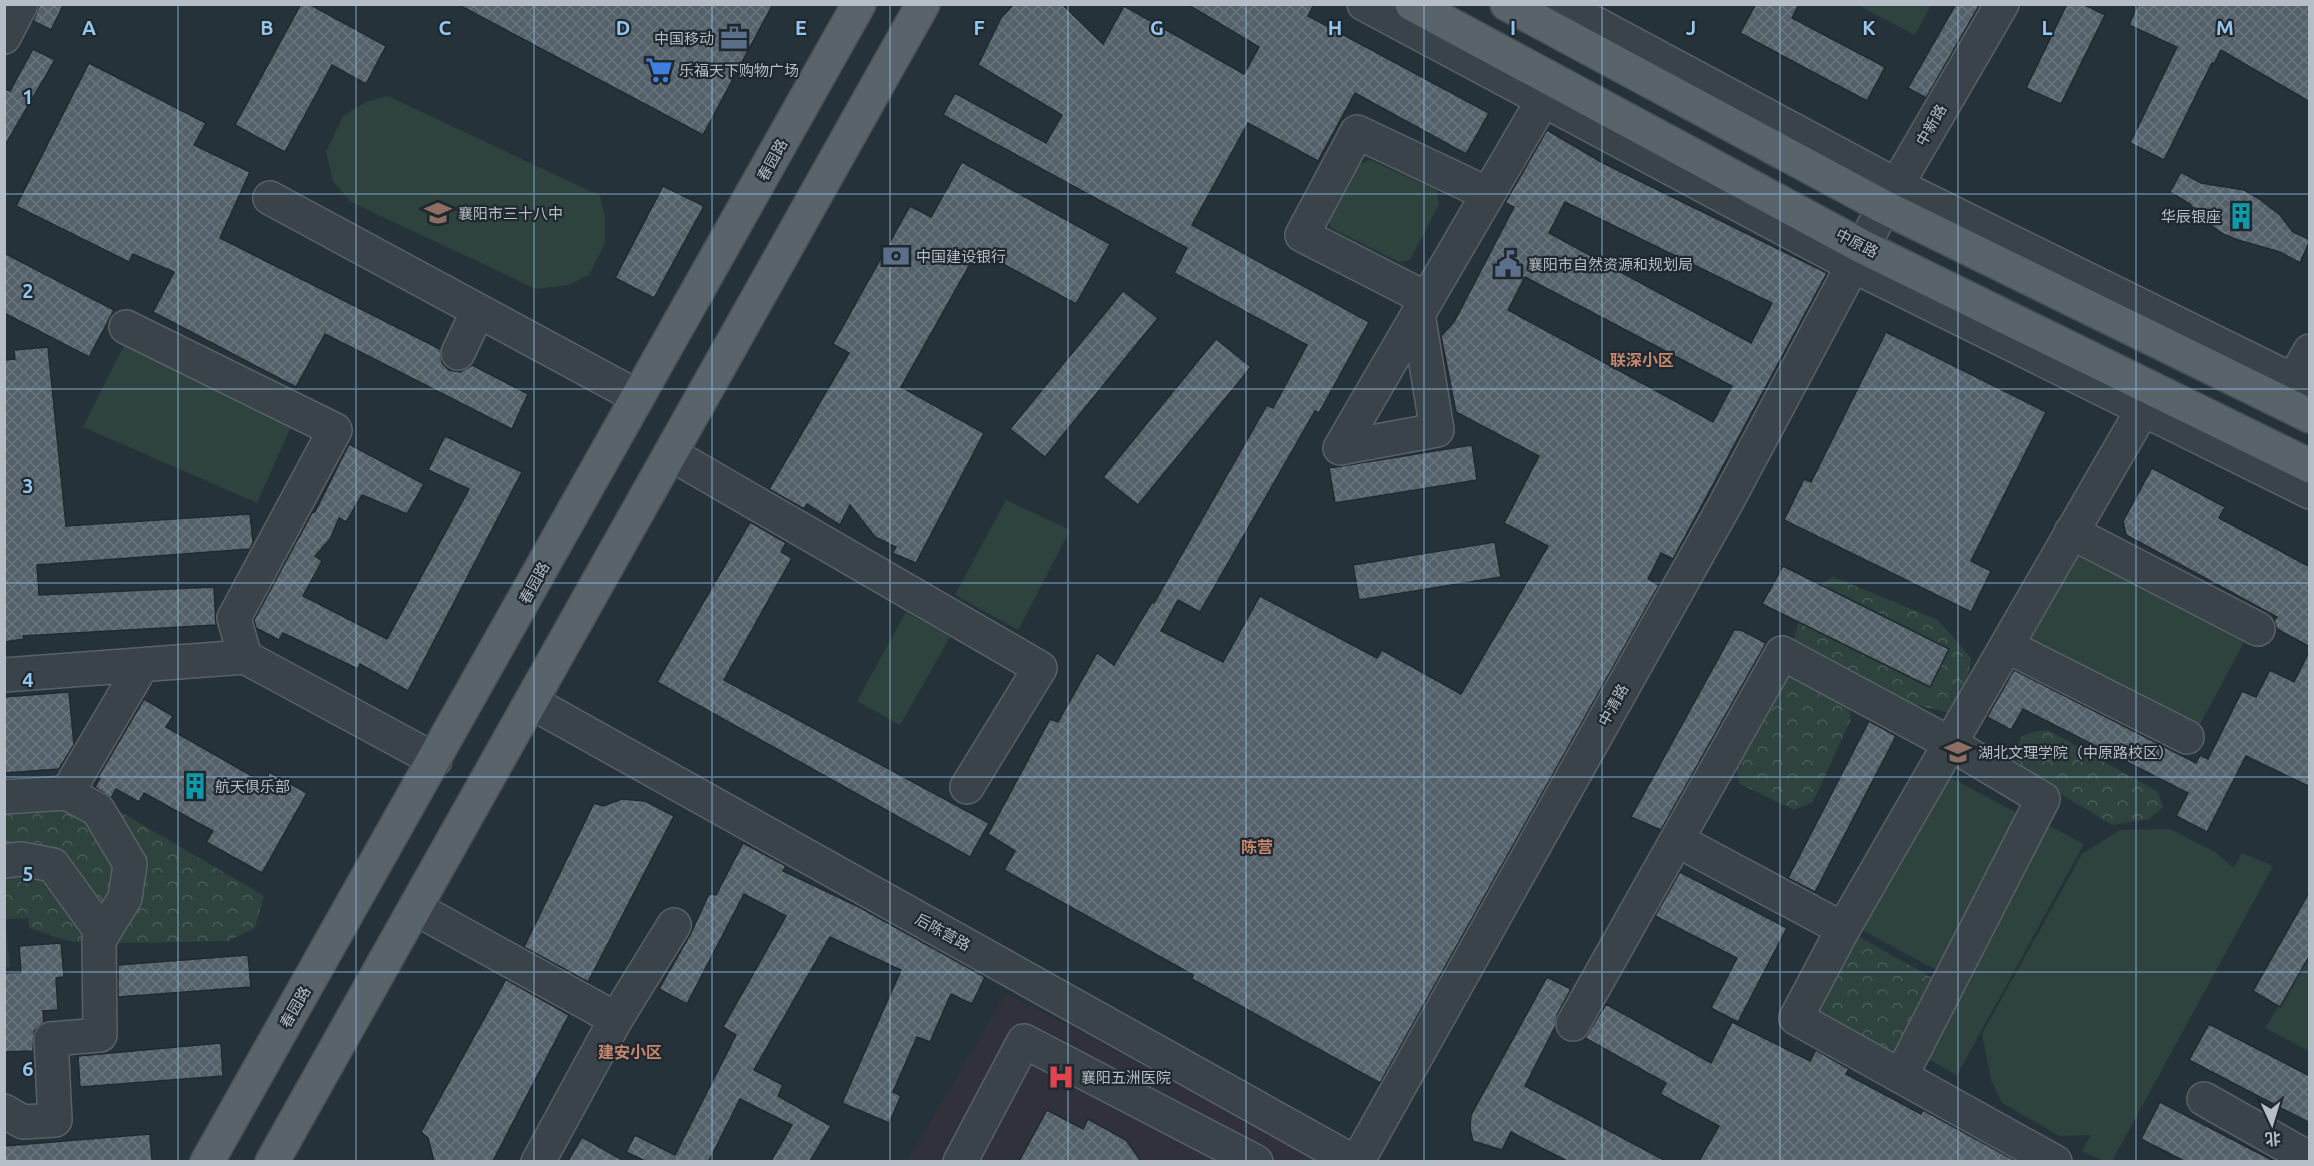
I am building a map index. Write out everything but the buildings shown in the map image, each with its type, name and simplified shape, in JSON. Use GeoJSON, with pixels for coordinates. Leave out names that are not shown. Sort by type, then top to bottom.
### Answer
{"type":"FeatureCollection","features":[{"type":"Feature","properties":{"kind":"main road","name":"春园路"},"geometry":{"type":"LineString","coordinates":[[207,1161],[859,4]]}},
{"type":"Feature","properties":{"kind":"main road"},"geometry":{"type":"LineString","coordinates":[[272,1161],[923,4]]}},
{"type":"Feature","properties":{"kind":"main road","name":"中原路"},"geometry":{"type":"LineString","coordinates":[[1412,4],[1858,256],[2310,466]]}},
{"type":"Feature","properties":{"kind":"main road"},"geometry":{"type":"LineString","coordinates":[[1507,4],[1890,196],[2310,416]]}},
{"type":"Feature","properties":{"kind":"street"},"geometry":{"type":"LineString","coordinates":[[1364,4],[1543,100],[1858,256],[2143,409],[2310,492]]}},
{"type":"Feature","properties":{"kind":"street"},"geometry":{"type":"LineString","coordinates":[[1559,4],[1890,196],[2301,385],[2310,351]]}},
{"type":"Feature","properties":{"kind":"street","name":"中新路"},"geometry":{"type":"LineString","coordinates":[[1858,256],[2001,4]]}},
{"type":"Feature","properties":{"kind":"street"},"geometry":{"type":"LineString","coordinates":[[1488,194],[1357,132],[1302,235],[1423,307],[1543,100]]}},
{"type":"Feature","properties":{"kind":"street"},"geometry":{"type":"LineString","coordinates":[[270,198],[638,397]]}},
{"type":"Feature","properties":{"kind":"street","name":"中清路"},"geometry":{"type":"LineString","coordinates":[[1356,1161],[1725,505],[1858,256]]}},
{"type":"Feature","properties":{"kind":"street"},"geometry":{"type":"LineString","coordinates":[[458,353],[478,311]]}},
{"type":"Feature","properties":{"kind":"street"},"geometry":{"type":"LineString","coordinates":[[126,327],[335,430],[234,618],[245,657]]}},
{"type":"Feature","properties":{"kind":"street"},"geometry":{"type":"LineString","coordinates":[[2055,1161],[1796,1018],[1843,929],[2143,409]]}},
{"type":"Feature","properties":{"kind":"street"},"geometry":{"type":"LineString","coordinates":[[671,454],[1040,668],[968,787]]}},
{"type":"Feature","properties":{"kind":"street"},"geometry":{"type":"LineString","coordinates":[[2071,532],[2258,629]]}},
{"type":"Feature","properties":{"kind":"street"},"geometry":{"type":"LineString","coordinates":[[2007,646],[2187,737]]}},
{"type":"Feature","properties":{"kind":"street"},"geometry":{"type":"LineString","coordinates":[[1573,1024],[1782,653],[1951,744],[2043,800],[1900,1076]]}},
{"type":"Feature","properties":{"kind":"street"},"geometry":{"type":"LineString","coordinates":[[4,675],[245,657],[435,760]]}},
{"type":"Feature","properties":{"kind":"street"},"geometry":{"type":"LineString","coordinates":[[68,793],[142,665]]}},
{"type":"Feature","properties":{"kind":"street","name":"后陈营路"},"geometry":{"type":"LineString","coordinates":[[531,702],[1356,1161]]}},
{"type":"Feature","properties":{"kind":"street"},"geometry":{"type":"LineString","coordinates":[[4,797],[68,793],[98,810],[130,864],[125,898],[99,940],[100,1035],[51,1039],[55,1120],[23,1122],[4,1111]]}},
{"type":"Feature","properties":{"kind":"street"},"geometry":{"type":"LineString","coordinates":[[1677,840],[1843,929]]}},
{"type":"Feature","properties":{"kind":"street"},"geometry":{"type":"LineString","coordinates":[[4,861],[21,860],[53,865],[103,934]]}},
{"type":"Feature","properties":{"kind":"street"},"geometry":{"type":"LineString","coordinates":[[415,908],[616,1019]]}},
{"type":"Feature","properties":{"kind":"street"},"geometry":{"type":"LineString","coordinates":[[538,1161],[616,1019],[674,925]]}},
{"type":"Feature","properties":{"kind":"street"},"geometry":{"type":"LineString","coordinates":[[960,1161],[1024,1041],[1256,1161]]}},
{"type":"Feature","properties":{"kind":"street"},"geometry":{"type":"LineString","coordinates":[[1190,1128],[1214,1083]]}},
{"type":"Feature","properties":{"kind":"street"},"geometry":{"type":"LineString","coordinates":[[2204,1099],[2310,1159]]}},
{"type":"Feature","properties":{"kind":"shaded area","name":"襄阳五洲医院"},"geometry":{"type":"Polygon","coordinates":[[[1006,993],[1326,1161],[907,1162],[1006,993]]]}},
{"type":"Feature","properties":{"kind":"green space"},"geometry":{"type":"Polygon","coordinates":[[[1858,5],[1931,5],[1915,35],[1858,5]]]}},
{"type":"Feature","properties":{"kind":"green space"},"geometry":{"type":"Polygon","coordinates":[[[388,96],[600,196],[605,218],[605,243],[589,275],[568,285],[536,289],[351,202],[333,181],[326,152],[343,116],[366,102],[388,96]]]}},
{"type":"Feature","properties":{"kind":"green space"},"geometry":{"type":"Polygon","coordinates":[[[1370,160],[1437,190],[1439,204],[1410,260],[1399,262],[1331,228],[1328,219],[1358,165],[1370,160]]]}},
{"type":"Feature","properties":{"kind":"green space"},"geometry":{"type":"Polygon","coordinates":[[[127,339],[294,420],[257,503],[83,427],[127,339]]]}},
{"type":"Feature","properties":{"kind":"green space"},"geometry":{"type":"Polygon","coordinates":[[[1006,500],[1070,530],[1018,630],[955,595],[1006,500]]]}},
{"type":"Feature","properties":{"kind":"green space"},"geometry":{"type":"Polygon","coordinates":[[[2074,541],[2249,633],[2197,730],[2017,641],[2074,541]]]}},
{"type":"Feature","properties":{"kind":"green space"},"geometry":{"type":"Polygon","coordinates":[[[1833,577],[1938,620],[1971,658],[1967,682],[1948,713],[1906,702],[1794,639],[1805,595],[1833,577]]]}},
{"type":"Feature","properties":{"kind":"green space"},"geometry":{"type":"Polygon","coordinates":[[[906,612],[950,637],[900,725],[857,701],[906,612]]]}},
{"type":"Feature","properties":{"kind":"green space"},"geometry":{"type":"Polygon","coordinates":[[[1800,674],[1846,698],[1851,719],[1813,802],[1794,810],[1740,784],[1734,762],[1782,675],[1800,674]]]}},
{"type":"Feature","properties":{"kind":"green space"},"geometry":{"type":"Polygon","coordinates":[[[2048,730],[2158,792],[2163,807],[2149,819],[2112,825],[2031,776],[2014,757],[2021,737],[2032,732],[2048,730]]]}},
{"type":"Feature","properties":{"kind":"green space"},"geometry":{"type":"Polygon","coordinates":[[[1942,773],[2030,820],[1946,975],[1858,928],[1942,773]]]}},
{"type":"Feature","properties":{"kind":"green space"},"geometry":{"type":"Polygon","coordinates":[[[4,797],[107,804],[264,896],[255,928],[228,941],[72,942],[29,928],[28,918],[6,919],[4,797]]]}},
{"type":"Feature","properties":{"kind":"green space"},"geometry":{"type":"Polygon","coordinates":[[[2048,825],[2084,844],[1957,1075],[1922,1056],[2048,825]]]}},
{"type":"Feature","properties":{"kind":"green space"},"geometry":{"type":"Polygon","coordinates":[[[2170,829],[2215,852],[2234,868],[2242,853],[2273,866],[2112,1161],[2104,1161],[2082,1151],[2091,1135],[2060,1136],[2002,1103],[1991,1080],[1982,1034],[2082,854],[2120,830],[2170,829]]]}},
{"type":"Feature","properties":{"kind":"green space"},"geometry":{"type":"Polygon","coordinates":[[[5,919],[10,967],[5,967],[5,919]]]}},
{"type":"Feature","properties":{"kind":"green space"},"geometry":{"type":"Polygon","coordinates":[[[1856,935],[1931,977],[1935,991],[1896,1059],[1814,1019],[1856,935]]]}},
{"type":"Feature","properties":{"kind":"green space"},"geometry":{"type":"Polygon","coordinates":[[[2309,956],[2309,1051],[2265,1028],[2309,956]]]}},
{"type":"Feature","properties":{"kind":"place","name":"中国移动"},"geometry":{"type":"Point","coordinates":[734,38]}},
{"type":"Feature","properties":{"kind":"place","name":"乐福天下购物广场"},"geometry":{"type":"Point","coordinates":[659,70]}},
{"type":"Feature","properties":{"kind":"place","name":"襄阳市三十八中"},"geometry":{"type":"Point","coordinates":[438,213]}},
{"type":"Feature","properties":{"kind":"place","name":"华辰银座"},"geometry":{"type":"Point","coordinates":[2241,216]}},
{"type":"Feature","properties":{"kind":"place","name":"中国建设银行"},"geometry":{"type":"Point","coordinates":[896,256]}},
{"type":"Feature","properties":{"kind":"place","name":"襄阳市自然资源和规划局"},"geometry":{"type":"Point","coordinates":[1508,264]}},
{"type":"Feature","properties":{"kind":"place","name":"湖北文理学院（中原路校区）"},"geometry":{"type":"Point","coordinates":[1958,752]}},
{"type":"Feature","properties":{"kind":"place","name":"航天俱乐部"},"geometry":{"type":"Point","coordinates":[195,786]}},
{"type":"Feature","properties":{"kind":"place","name":"襄阳五洲医院"},"geometry":{"type":"Point","coordinates":[1061,1077]}},
{"type":"Feature","properties":{"kind":"district","name":"联深小区"},"geometry":{"type":"Point","coordinates":[1642,360]}},
{"type":"Feature","properties":{"kind":"district","name":"陈营"},"geometry":{"type":"Point","coordinates":[1257,847]}},
{"type":"Feature","properties":{"kind":"district","name":"建安小区"},"geometry":{"type":"Point","coordinates":[630,1052]}}]}
